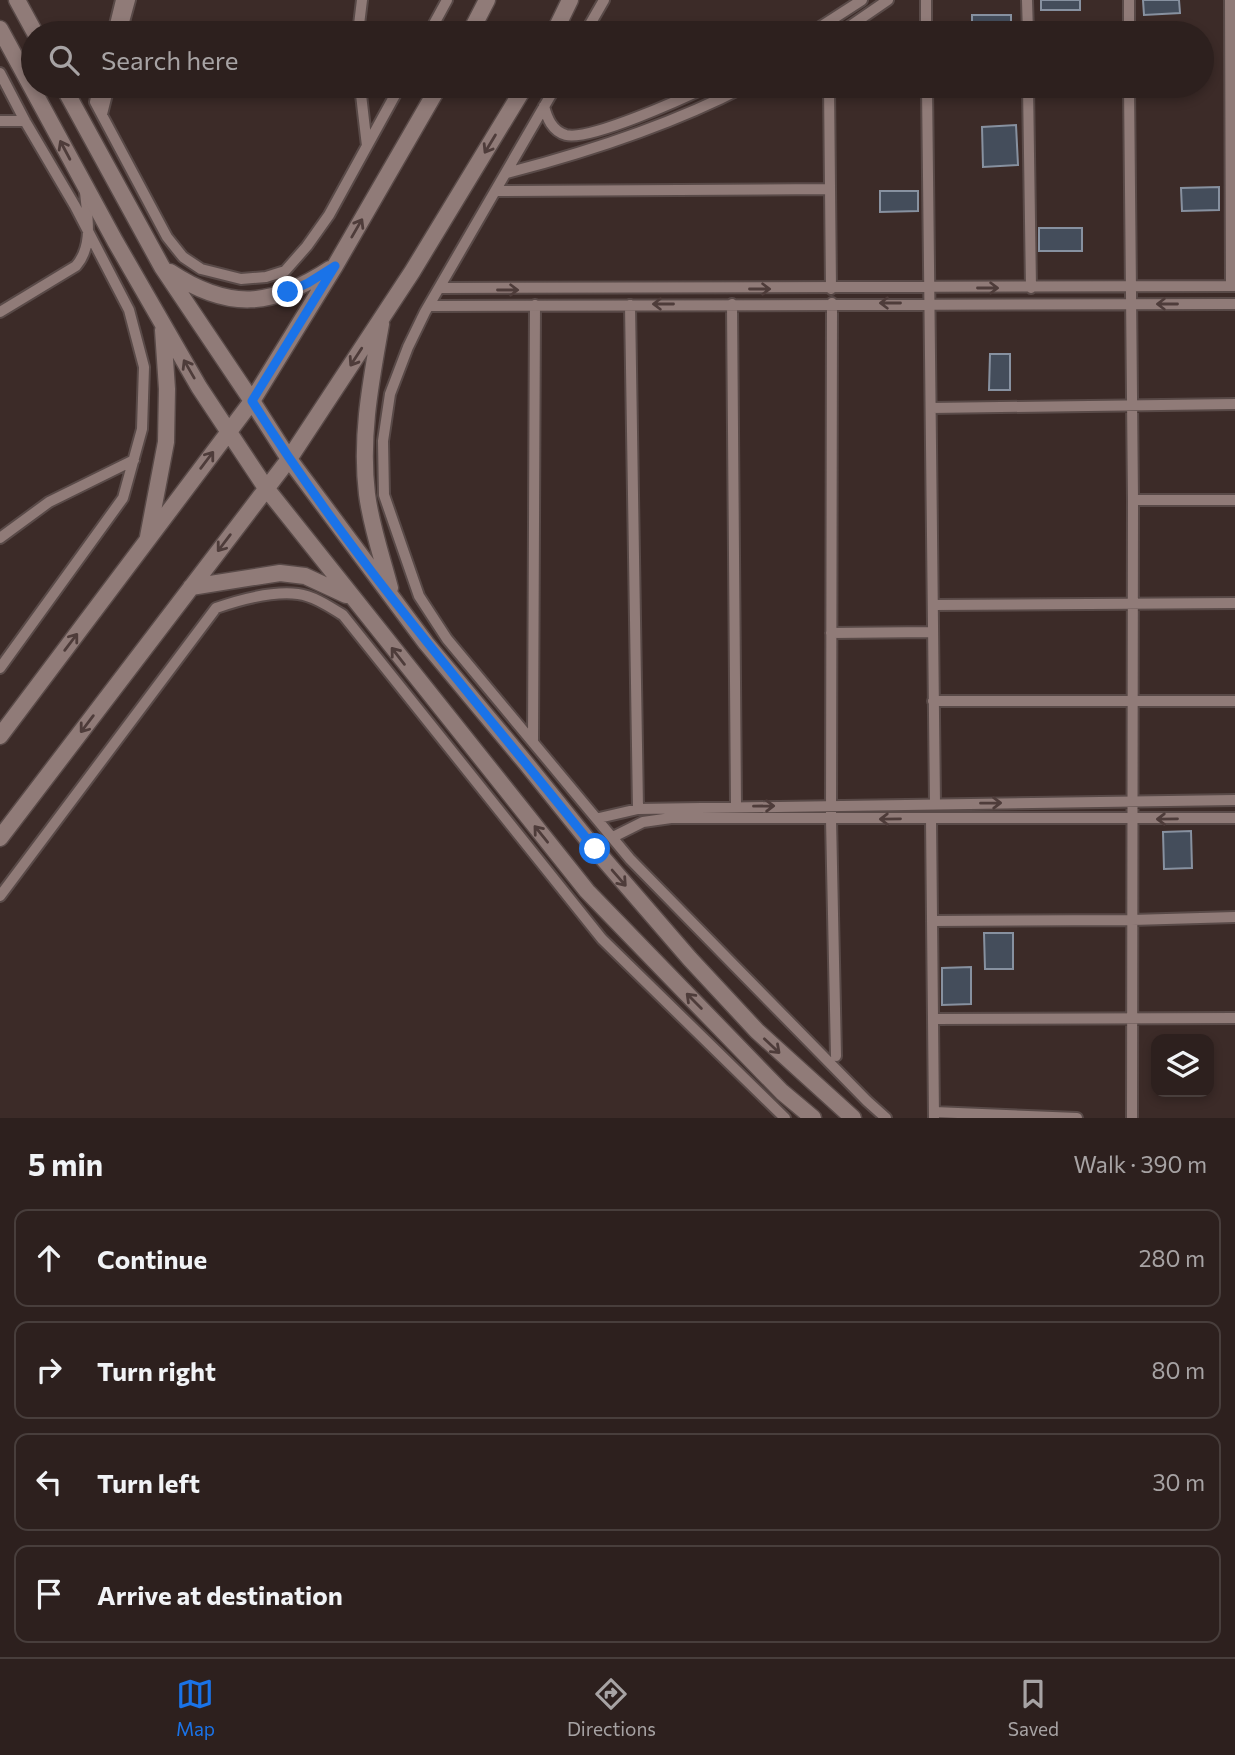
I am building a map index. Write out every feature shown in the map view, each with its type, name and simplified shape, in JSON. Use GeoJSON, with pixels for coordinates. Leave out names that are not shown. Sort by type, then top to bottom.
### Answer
{"type":"FeatureCollection","features":[{"type":"Feature","properties":{"kind":"main road"},"geometry":{"type":"LineString","coordinates":[[17,0],[28,21]]}},
{"type":"Feature","properties":{"kind":"main road"},"geometry":{"type":"LineString","coordinates":[[478,21],[487,0]]}},
{"type":"Feature","properties":{"kind":"main road"},"geometry":{"type":"LineString","coordinates":[[560,21],[570,0]]}},
{"type":"Feature","properties":{"kind":"main road"},"geometry":{"type":"LineString","coordinates":[[0,29],[21,68]]}},
{"type":"Feature","properties":{"kind":"main road"},"geometry":{"type":"LineString","coordinates":[[38,98],[162,324],[228,433],[266,488],[587,891],[782,1092],[813,1118]]}},
{"type":"Feature","properties":{"kind":"main road"},"geometry":{"type":"LineString","coordinates":[[70,98],[162,267],[289,459],[426,643],[595,849],[690,959],[757,1031],[853,1118]]}},
{"type":"Feature","properties":{"kind":"main road"},"geometry":{"type":"LineString","coordinates":[[0,736],[252,401],[335,266],[432,98]]}},
{"type":"Feature","properties":{"kind":"main road"},"geometry":{"type":"LineString","coordinates":[[0,838],[289,459],[382,318],[518,98]]}},
{"type":"Feature","properties":{"kind":"main road"},"geometry":{"type":"LineString","coordinates":[[162,267],[192,287],[225,299],[248,301],[288,292],[335,266]]}},
{"type":"Feature","properties":{"kind":"main road"},"geometry":{"type":"LineString","coordinates":[[382,318],[365,420],[364,459],[367,496],[392,598]]}},
{"type":"Feature","properties":{"kind":"main road"},"geometry":{"type":"LineString","coordinates":[[148,540],[166,442],[167,389],[162,324]]}},
{"type":"Feature","properties":{"kind":"main road"},"geometry":{"type":"LineString","coordinates":[[191,587],[280,573],[305,576],[352,597]]}},
{"type":"Feature","properties":{"kind":"street"},"geometry":{"type":"LineString","coordinates":[[116,21],[121,0]]}},
{"type":"Feature","properties":{"kind":"street"},"geometry":{"type":"LineString","coordinates":[[124,21],[130,0]]}},
{"type":"Feature","properties":{"kind":"street"},"geometry":{"type":"LineString","coordinates":[[359,21],[362,0]]}},
{"type":"Feature","properties":{"kind":"street"},"geometry":{"type":"LineString","coordinates":[[436,21],[447,0]]}},
{"type":"Feature","properties":{"kind":"street"},"geometry":{"type":"LineString","coordinates":[[592,21],[604,0]]}},
{"type":"Feature","properties":{"kind":"street"},"geometry":{"type":"LineString","coordinates":[[830,21],[862,0]]}},
{"type":"Feature","properties":{"kind":"street"},"geometry":{"type":"LineString","coordinates":[[858,21],[888,0]]}},
{"type":"Feature","properties":{"kind":"street"},"geometry":{"type":"LineString","coordinates":[[926,0],[926,21]]}},
{"type":"Feature","properties":{"kind":"street"},"geometry":{"type":"LineString","coordinates":[[1027,0],[1028,21]]}},
{"type":"Feature","properties":{"kind":"street"},"geometry":{"type":"LineString","coordinates":[[1129,0],[1129,21]]}},
{"type":"Feature","properties":{"kind":"street"},"geometry":{"type":"LineString","coordinates":[[440,288],[1233,286],[1230,0]]}},
{"type":"Feature","properties":{"kind":"street"},"geometry":{"type":"LineString","coordinates":[[0,73],[129,310],[144,367],[142,429],[123,498],[0,668]]}},
{"type":"Feature","properties":{"kind":"street"},"geometry":{"type":"LineString","coordinates":[[96,98],[95,102],[167,237],[183,257],[201,268],[241,279],[266,277],[285,271],[328,215],[394,98]]}},
{"type":"Feature","properties":{"kind":"street"},"geometry":{"type":"LineString","coordinates":[[102,114],[105,98]]}},
{"type":"Feature","properties":{"kind":"street"},"geometry":{"type":"LineString","coordinates":[[361,98],[367,147]]}},
{"type":"Feature","properties":{"kind":"street"},"geometry":{"type":"LineString","coordinates":[[549,98],[429,306],[408,348],[390,394],[383,441],[384,495],[419,596],[447,639],[631,859],[867,1101],[887,1118]]}},
{"type":"Feature","properties":{"kind":"street"},"geometry":{"type":"LineString","coordinates":[[544,106],[547,119],[557,130],[566,135],[580,136],[603,130],[680,98]]}},
{"type":"Feature","properties":{"kind":"street"},"geometry":{"type":"LineString","coordinates":[[507,173],[562,158],[722,98]]}},
{"type":"Feature","properties":{"kind":"street"},"geometry":{"type":"LineString","coordinates":[[829,98],[831,289]]}},
{"type":"Feature","properties":{"kind":"street"},"geometry":{"type":"LineString","coordinates":[[927,98],[935,804]]}},
{"type":"Feature","properties":{"kind":"street"},"geometry":{"type":"LineString","coordinates":[[1028,98],[1031,288]]}},
{"type":"Feature","properties":{"kind":"street"},"geometry":{"type":"LineString","coordinates":[[1129,98],[1133,500],[1132,1118]]}},
{"type":"Feature","properties":{"kind":"street"},"geometry":{"type":"LineString","coordinates":[[0,121],[24,121]]}},
{"type":"Feature","properties":{"kind":"street"},"geometry":{"type":"LineString","coordinates":[[0,312],[76,266],[85,256],[89,233],[85,185]]}},
{"type":"Feature","properties":{"kind":"street"},"geometry":{"type":"LineString","coordinates":[[496,191],[830,189]]}},
{"type":"Feature","properties":{"kind":"street"},"geometry":{"type":"LineString","coordinates":[[832,303],[831,819],[836,1056]]}},
{"type":"Feature","properties":{"kind":"street"},"geometry":{"type":"LineString","coordinates":[[732,304],[736,807]]}},
{"type":"Feature","properties":{"kind":"street"},"geometry":{"type":"LineString","coordinates":[[429,306],[1235,304]]}},
{"type":"Feature","properties":{"kind":"street"},"geometry":{"type":"LineString","coordinates":[[533,740],[535,305]]}},
{"type":"Feature","properties":{"kind":"street"},"geometry":{"type":"LineString","coordinates":[[631,305],[638,809]]}},
{"type":"Feature","properties":{"kind":"street"},"geometry":{"type":"LineString","coordinates":[[931,408],[1235,404]]}},
{"type":"Feature","properties":{"kind":"street"},"geometry":{"type":"LineString","coordinates":[[0,538],[50,502],[134,460]]}},
{"type":"Feature","properties":{"kind":"street"},"geometry":{"type":"LineString","coordinates":[[1133,500],[1235,500]]}},
{"type":"Feature","properties":{"kind":"street"},"geometry":{"type":"LineString","coordinates":[[0,896],[216,608],[243,598],[298,594],[324,603],[343,615],[602,939],[785,1118]]}},
{"type":"Feature","properties":{"kind":"street"},"geometry":{"type":"LineString","coordinates":[[933,605],[1235,603]]}},
{"type":"Feature","properties":{"kind":"street"},"geometry":{"type":"LineString","coordinates":[[831,634],[933,632]]}},
{"type":"Feature","properties":{"kind":"street"},"geometry":{"type":"LineString","coordinates":[[933,701],[1235,701]]}},
{"type":"Feature","properties":{"kind":"street"},"geometry":{"type":"LineString","coordinates":[[599,818],[638,809],[1235,800]]}},
{"type":"Feature","properties":{"kind":"street"},"geometry":{"type":"LineString","coordinates":[[613,837],[643,822],[671,818],[1235,818]]}},
{"type":"Feature","properties":{"kind":"street"},"geometry":{"type":"LineString","coordinates":[[931,818],[934,1115],[1077,1118]]}},
{"type":"Feature","properties":{"kind":"street"},"geometry":{"type":"LineString","coordinates":[[932,921],[1235,917]]}},
{"type":"Feature","properties":{"kind":"street"},"geometry":{"type":"LineString","coordinates":[[933,1019],[1235,1018]]}},
{"type":"Feature","properties":{"kind":"building"},"geometry":{"type":"Polygon","coordinates":[[[1041,0],[1080,0],[1080,10],[1041,10],[1041,0]]]}},
{"type":"Feature","properties":{"kind":"building"},"geometry":{"type":"Polygon","coordinates":[[[1143,0],[1179,0],[1180,13],[1144,15],[1143,0]]]}},
{"type":"Feature","properties":{"kind":"building"},"geometry":{"type":"Polygon","coordinates":[[[972,15],[1011,15],[1011,21],[972,21],[972,15]]]}},
{"type":"Feature","properties":{"kind":"building"},"geometry":{"type":"Polygon","coordinates":[[[1016,125],[1018,165],[983,167],[982,127],[1016,125]]]}},
{"type":"Feature","properties":{"kind":"building"},"geometry":{"type":"Polygon","coordinates":[[[1219,187],[1219,210],[1182,211],[1181,188],[1219,187]]]}},
{"type":"Feature","properties":{"kind":"building"},"geometry":{"type":"Polygon","coordinates":[[[880,191],[918,191],[918,211],[880,212],[880,191]]]}},
{"type":"Feature","properties":{"kind":"building"},"geometry":{"type":"Polygon","coordinates":[[[1039,228],[1082,228],[1082,251],[1039,251],[1039,228]]]}},
{"type":"Feature","properties":{"kind":"building"},"geometry":{"type":"Polygon","coordinates":[[[990,354],[1010,354],[1010,390],[989,390],[990,354]]]}},
{"type":"Feature","properties":{"kind":"building"},"geometry":{"type":"Polygon","coordinates":[[[1191,831],[1192,868],[1164,869],[1163,832],[1191,831]]]}},
{"type":"Feature","properties":{"kind":"building"},"geometry":{"type":"Polygon","coordinates":[[[984,933],[1013,933],[1013,969],[985,969],[984,933]]]}},
{"type":"Feature","properties":{"kind":"building"},"geometry":{"type":"Polygon","coordinates":[[[971,967],[971,1004],[942,1005],[942,968],[971,967]]]}},
{"type":"Feature","properties":{"kind":"route"},"geometry":{"type":"LineString","coordinates":[[288,292],[335,266],[252,401],[289,459],[426,643],[595,849]]}}]}
